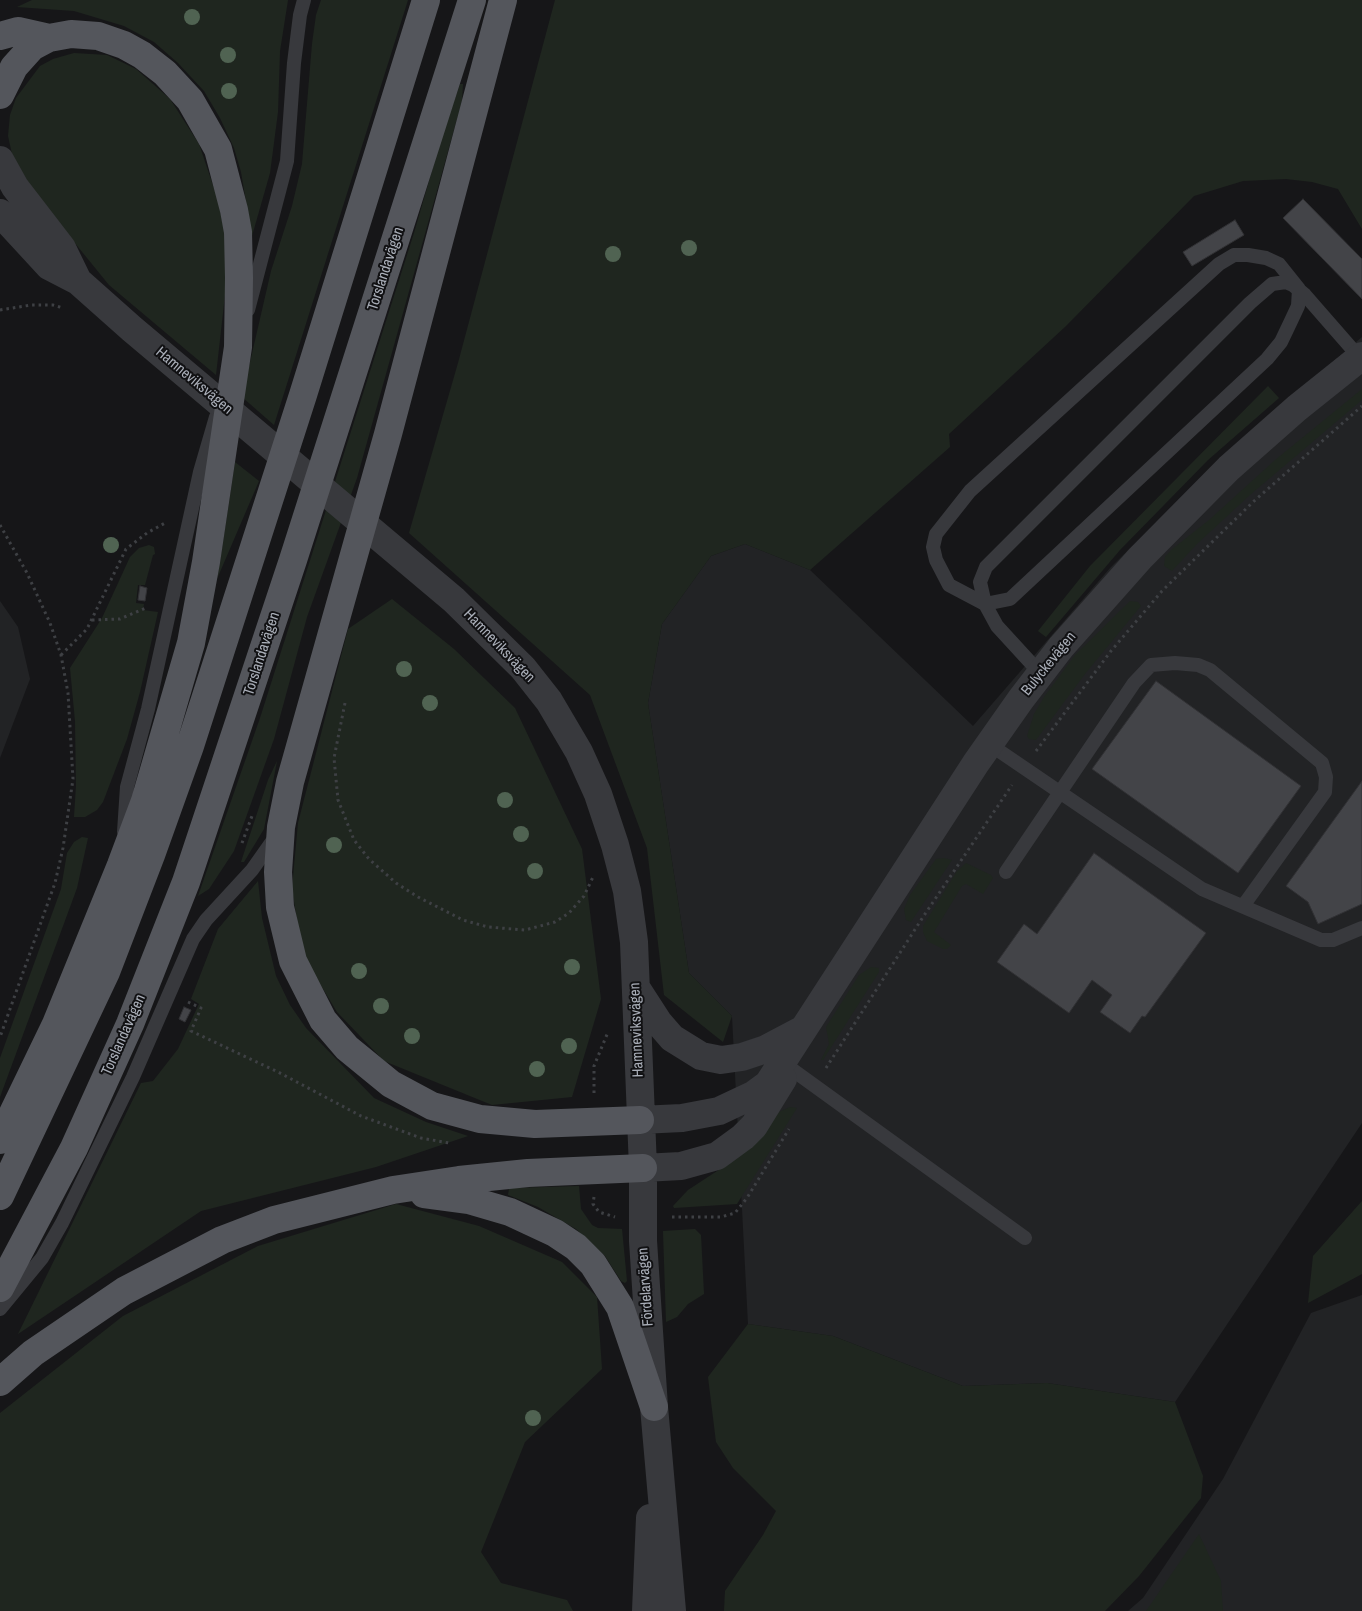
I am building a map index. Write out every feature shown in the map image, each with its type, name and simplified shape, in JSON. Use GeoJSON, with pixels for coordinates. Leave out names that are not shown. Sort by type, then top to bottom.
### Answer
{"type":"FeatureCollection","features":[{"type":"Feature","properties":{"kind":"main road"},"geometry":{"type":"LineString","coordinates":[[0,1196],[106,972],[180,773],[303,394],[426,0]]}},
{"type":"Feature","properties":{"kind":"main road","name":"Torslandavägen"},"geometry":{"type":"LineString","coordinates":[[0,1288],[74,1148],[130,1024],[186,882],[293,560],[472,0]]}},
{"type":"Feature","properties":{"kind":"main road"},"geometry":{"type":"LineString","coordinates":[[503,0],[388,434],[290,782],[281,828],[278,872],[280,907],[293,961],[323,1020],[347,1048],[391,1084],[432,1106],[480,1119],[526,1124],[593,1120],[640,1120]]}},
{"type":"Feature","properties":{"kind":"main road"},"geometry":{"type":"LineString","coordinates":[[0,36],[18,31],[49,38]]}},
{"type":"Feature","properties":{"kind":"main road"},"geometry":{"type":"LineString","coordinates":[[0,95],[14,67],[32,47],[49,38],[71,34],[98,36],[124,45],[165,73],[190,100],[218,149],[234,210],[239,269],[238,347],[206,562],[191,643],[145,801],[121,865],[56,1024],[0,1140]]}},
{"type":"Feature","properties":{"kind":"main road"},"geometry":{"type":"LineString","coordinates":[[0,1382],[33,1353],[124,1291],[222,1240],[274,1220],[393,1190],[528,1173],[643,1168]]}},
{"type":"Feature","properties":{"kind":"main road"},"geometry":{"type":"LineString","coordinates":[[393,1190],[470,1200],[510,1212],[555,1233],[576,1247],[593,1264],[620,1307],[654,1406]]}},
{"type":"Feature","properties":{"kind":"street","name":"Hamneviksvägen"},"geometry":{"type":"LineString","coordinates":[[0,160],[15,187],[62,248],[78,281]]}},
{"type":"Feature","properties":{"kind":"street","name":"Hamneviksvägen"},"geometry":{"type":"LineString","coordinates":[[0,213],[49,266],[78,281],[132,329],[454,600],[523,668],[549,701],[579,752],[598,794],[627,891],[634,942],[643,1168]]}},
{"type":"Feature","properties":{"kind":"street","name":"Bulyckevägen"},"geometry":{"type":"LineString","coordinates":[[643,1168],[680,1166],[717,1156],[743,1137],[754,1126],[795,1049],[989,744],[1041,674],[1102,600],[1176,520],[1297,408],[1361,357]]}},
{"type":"Feature","properties":{"kind":"street","name":"Bulyckevägen"},"geometry":{"type":"LineString","coordinates":[[636,987],[659,1023],[672,1038],[701,1056],[721,1060],[742,1056],[786,1040],[795,1049]]}},
{"type":"Feature","properties":{"kind":"street","name":"Bulyckevägen"},"geometry":{"type":"LineString","coordinates":[[640,1120],[701,1116],[736,1104],[768,1084],[795,1049]]}},
{"type":"Feature","properties":{"kind":"street","name":"Fördelarvägen"},"geometry":{"type":"LineString","coordinates":[[643,1168],[642,1217],[654,1406],[672,1611]]}},
{"type":"Feature","properties":{"kind":"street","name":"Fördelarvägen"},"geometry":{"type":"LineString","coordinates":[[646,1611],[654,1406]]}},
{"type":"Feature","properties":{"kind":"lane"},"geometry":{"type":"LineString","coordinates":[[238,347],[286,161],[295,54],[304,0]]}},
{"type":"Feature","properties":{"kind":"lane"},"geometry":{"type":"LineString","coordinates":[[1299,289],[1298,306],[1281,342],[1267,359],[1020,592],[1010,599],[985,604],[949,585],[936,560],[933,547],[936,534],[970,491],[1219,264],[1234,255],[1266,258],[1279,264],[1299,289],[1361,357]]}},
{"type":"Feature","properties":{"kind":"lane"},"geometry":{"type":"LineString","coordinates":[[1041,674],[997,626],[985,604],[980,582],[986,567],[1264,290],[1278,282],[1286,282],[1299,289]]}},
{"type":"Feature","properties":{"kind":"lane"},"geometry":{"type":"LineString","coordinates":[[1006,872],[1134,683],[1150,666],[1176,663],[1198,665],[1210,670],[1322,763],[1326,777],[1325,792],[1242,906]]}},
{"type":"Feature","properties":{"kind":"lane"},"geometry":{"type":"LineString","coordinates":[[989,744],[1202,889],[1320,940],[1333,940],[1362,928]]}},
{"type":"Feature","properties":{"kind":"lane"},"geometry":{"type":"LineString","coordinates":[[0,1309],[42,1258],[62,1223],[125,1094],[193,939],[206,920],[252,870],[281,828]]}},
{"type":"Feature","properties":{"kind":"lane"},"geometry":{"type":"LineString","coordinates":[[795,1049],[814,1086],[1025,1238]]}},
{"type":"Feature","properties":{"kind":"path"},"geometry":{"type":"LineString","coordinates":[[0,310],[31,304],[53,305],[71,311]]}},
{"type":"Feature","properties":{"kind":"path"},"geometry":{"type":"LineString","coordinates":[[814,1086],[923,916],[1024,768],[1111,651],[1162,591],[1253,502],[1362,406]]}},
{"type":"Feature","properties":{"kind":"path"},"geometry":{"type":"LineString","coordinates":[[61,655],[71,647],[92,620],[126,549],[147,533],[170,520]]}},
{"type":"Feature","properties":{"kind":"path"},"geometry":{"type":"LineString","coordinates":[[0,525],[28,573],[50,623],[61,655],[68,693],[73,779],[63,848],[49,901],[0,1037]]}},
{"type":"Feature","properties":{"kind":"path"},"geometry":{"type":"LineString","coordinates":[[92,620],[120,619],[147,607],[152,607]]}},
{"type":"Feature","properties":{"kind":"path"},"geometry":{"type":"LineString","coordinates":[[346,696],[337,734],[334,758],[338,800],[354,840],[369,859],[396,883],[418,897],[463,920],[488,927],[525,930],[555,922],[569,912],[584,896],[594,875]]}},
{"type":"Feature","properties":{"kind":"path"},"geometry":{"type":"LineString","coordinates":[[239,851],[255,807]]}},
{"type":"Feature","properties":{"kind":"path"},"geometry":{"type":"LineString","coordinates":[[186,1002],[201,1008],[191,1031]]}},
{"type":"Feature","properties":{"kind":"path"},"geometry":{"type":"LineString","coordinates":[[593,1120],[594,1066],[610,1027]]}},
{"type":"Feature","properties":{"kind":"path"},"geometry":{"type":"LineString","coordinates":[[594,1171],[593,1204],[599,1212],[607,1216],[721,1217],[735,1213],[747,1198],[790,1126]]}},
{"type":"Feature","properties":{"kind":"shaded area"},"geometry":{"type":"Polygon","coordinates":[[[32,0],[288,0],[280,51],[278,112],[270,173],[252,236],[241,172],[234,148],[220,118],[204,91],[178,63],[154,42],[124,26],[74,11],[17,7],[32,0]]]}},
{"type":"Feature","properties":{"kind":"shaded area"},"geometry":{"type":"Polygon","coordinates":[[[321,0],[408,0],[274,425],[242,397],[271,271],[292,206],[302,164],[312,44],[316,15],[321,0]]]}},
{"type":"Feature","properties":{"kind":"shaded area"},"geometry":{"type":"Polygon","coordinates":[[[555,0],[1362,0],[1362,229],[1338,189],[1312,182],[1286,179],[1243,181],[1194,196],[1066,326],[949,434],[950,447],[810,570],[745,544],[711,556],[662,624],[648,703],[689,973],[732,1016],[723,1042],[664,995],[647,848],[590,695],[409,533],[458,363],[555,0]]]}},
{"type":"Feature","properties":{"kind":"shaded area"},"geometry":{"type":"Polygon","coordinates":[[[74,53],[107,55],[136,69],[170,99],[199,144],[217,197],[225,234],[225,295],[216,375],[109,285],[35,194],[14,163],[8,136],[10,115],[16,98],[40,66],[53,59],[74,53]]]}},
{"type":"Feature","properties":{"kind":"shaded area"},"geometry":{"type":"Polygon","coordinates":[[[460,84],[463,84],[462,101],[357,478],[307,617],[274,739],[234,851],[209,889],[198,896],[260,718],[414,233],[442,136],[460,84]]]}},
{"type":"Feature","properties":{"kind":"shaded area"},"geometry":{"type":"Polygon","coordinates":[[[1362,337],[1362,1123],[1175,1402],[1047,1383],[963,1386],[833,1336],[748,1324],[732,1016],[689,973],[648,703],[662,624],[711,556],[745,544],[810,570],[973,726],[1111,567],[1235,445],[1362,337]]]}},
{"type":"Feature","properties":{"kind":"shaded area"},"geometry":{"type":"Polygon","coordinates":[[[1268,386],[1279,398],[1208,460],[1120,550],[1046,637],[1038,631],[1090,566],[1268,386]]]}},
{"type":"Feature","properties":{"kind":"shaded area"},"geometry":{"type":"Polygon","coordinates":[[[1362,389],[1362,400],[1250,495],[1197,544],[1172,571],[1164,566],[1165,557],[1171,550],[1209,520],[1275,460],[1362,389]]]}},
{"type":"Feature","properties":{"kind":"shaded area"},"geometry":{"type":"Polygon","coordinates":[[[235,462],[259,481],[217,579],[220,562],[235,462]]]}},
{"type":"Feature","properties":{"kind":"shaded area"},"geometry":{"type":"Polygon","coordinates":[[[149,545],[154,547],[155,554],[153,555],[145,585],[138,585],[136,603],[144,604],[143,610],[158,612],[140,692],[127,739],[103,802],[97,810],[85,817],[74,817],[76,786],[75,721],[70,668],[102,618],[130,557],[139,548],[149,545]]]}},
{"type":"Feature","properties":{"kind":"shaded area"},"geometry":{"type":"Polygon","coordinates":[[[392,599],[454,649],[515,708],[582,849],[601,999],[572,1097],[492,1105],[384,1061],[337,1012],[302,954],[292,888],[298,823],[348,629],[392,599]]]}},
{"type":"Feature","properties":{"kind":"shaded area"},"geometry":{"type":"Polygon","coordinates":[[[0,601],[18,627],[30,679],[0,758],[0,601]]]}},
{"type":"Feature","properties":{"kind":"shaded area"},"geometry":{"type":"Polygon","coordinates":[[[1130,601],[1138,602],[1141,606],[1085,674],[1036,740],[1029,739],[1027,736],[1034,714],[1044,697],[1075,655],[1130,601]]]}},
{"type":"Feature","properties":{"kind":"shaded area"},"geometry":{"type":"Polygon","coordinates":[[[277,761],[264,829],[244,862],[241,862],[268,780],[277,761]]]}},
{"type":"Feature","properties":{"kind":"shaded area"},"geometry":{"type":"Polygon","coordinates":[[[82,837],[88,838],[77,888],[0,1097],[0,1058],[61,889],[67,853],[74,842],[82,837]]]}},
{"type":"Feature","properties":{"kind":"shaded area"},"geometry":{"type":"Polygon","coordinates":[[[936,859],[952,860],[911,922],[906,920],[904,909],[910,895],[936,859]]]}},
{"type":"Feature","properties":{"kind":"shaded area"},"geometry":{"type":"Polygon","coordinates":[[[966,863],[991,875],[993,878],[983,894],[966,884],[962,886],[934,932],[951,945],[947,949],[943,949],[927,941],[923,932],[923,926],[957,871],[966,863]]]}},
{"type":"Feature","properties":{"kind":"shaded area"},"geometry":{"type":"Polygon","coordinates":[[[258,881],[262,918],[276,976],[290,1005],[306,1028],[374,1098],[426,1122],[468,1136],[376,1167],[201,1211],[18,1334],[141,1083],[153,1081],[178,1049],[199,1004],[191,999],[218,929],[258,881]]]}},
{"type":"Feature","properties":{"kind":"shaded area"},"geometry":{"type":"Polygon","coordinates":[[[871,967],[879,968],[879,972],[823,1060],[821,1060],[829,1044],[826,1027],[859,975],[871,967]]]}},
{"type":"Feature","properties":{"kind":"shaded area"},"geometry":{"type":"Polygon","coordinates":[[[790,1107],[797,1108],[737,1204],[674,1208],[673,1206],[688,1190],[734,1160],[774,1114],[790,1107]]]}},
{"type":"Feature","properties":{"kind":"shaded area"},"geometry":{"type":"Polygon","coordinates":[[[579,1186],[581,1209],[592,1225],[598,1228],[622,1229],[627,1281],[625,1283],[621,1281],[605,1256],[576,1229],[538,1207],[508,1195],[509,1189],[512,1188],[579,1186]]]}},
{"type":"Feature","properties":{"kind":"shaded area"},"geometry":{"type":"Polygon","coordinates":[[[1362,1201],[1362,1274],[1308,1303],[1313,1256],[1362,1201]]]}},
{"type":"Feature","properties":{"kind":"shaded area"},"geometry":{"type":"Polygon","coordinates":[[[396,1204],[479,1226],[562,1262],[597,1297],[602,1369],[525,1442],[481,1552],[501,1583],[567,1600],[573,1611],[0,1611],[0,1413],[123,1316],[258,1246],[396,1204]]]}},
{"type":"Feature","properties":{"kind":"shaded area"},"geometry":{"type":"Polygon","coordinates":[[[695,1229],[701,1235],[704,1294],[688,1304],[677,1317],[666,1322],[663,1231],[695,1229]]]}},
{"type":"Feature","properties":{"kind":"shaded area"},"geometry":{"type":"Polygon","coordinates":[[[1362,1295],[1362,1611],[1128,1611],[1143,1598],[1223,1479],[1311,1313],[1362,1295]]]}},
{"type":"Feature","properties":{"kind":"shaded area"},"geometry":{"type":"Polygon","coordinates":[[[748,1324],[833,1336],[963,1386],[1047,1383],[1175,1402],[1203,1476],[1201,1498],[1139,1576],[1105,1611],[724,1611],[725,1591],[763,1535],[776,1511],[733,1468],[716,1442],[708,1377],[748,1324]]]}},
{"type":"Feature","properties":{"kind":"shaded area"},"geometry":{"type":"Polygon","coordinates":[[[1199,1534],[1221,1581],[1223,1611],[1146,1611],[1199,1534]]]}},
{"type":"Feature","properties":{"kind":"building"},"geometry":{"type":"Polygon","coordinates":[[[1303,199],[1362,259],[1362,299],[1283,218],[1303,199]]]}},
{"type":"Feature","properties":{"kind":"building"},"geometry":{"type":"Polygon","coordinates":[[[1235,220],[1244,235],[1192,266],[1183,252],[1235,220]]]}},
{"type":"Feature","properties":{"kind":"building"},"geometry":{"type":"Polygon","coordinates":[[[140,586],[147,588],[145,601],[138,600],[140,586]]]}},
{"type":"Feature","properties":{"kind":"building"},"geometry":{"type":"Polygon","coordinates":[[[1156,681],[1301,786],[1238,873],[1092,769],[1156,681]]]}},
{"type":"Feature","properties":{"kind":"building"},"geometry":{"type":"Polygon","coordinates":[[[1362,781],[1362,904],[1318,924],[1308,902],[1286,886],[1362,781]]]}},
{"type":"Feature","properties":{"kind":"building"},"geometry":{"type":"Polygon","coordinates":[[[1094,853],[1206,933],[1145,1017],[1142,1016],[1130,1033],[1100,1012],[1112,995],[1092,980],[1069,1013],[997,962],[1024,924],[1037,934],[1094,853]]]}},
{"type":"Feature","properties":{"kind":"building"},"geometry":{"type":"Polygon","coordinates":[[[184,1007],[191,1010],[185,1022],[179,1019],[184,1007]]]}}]}
